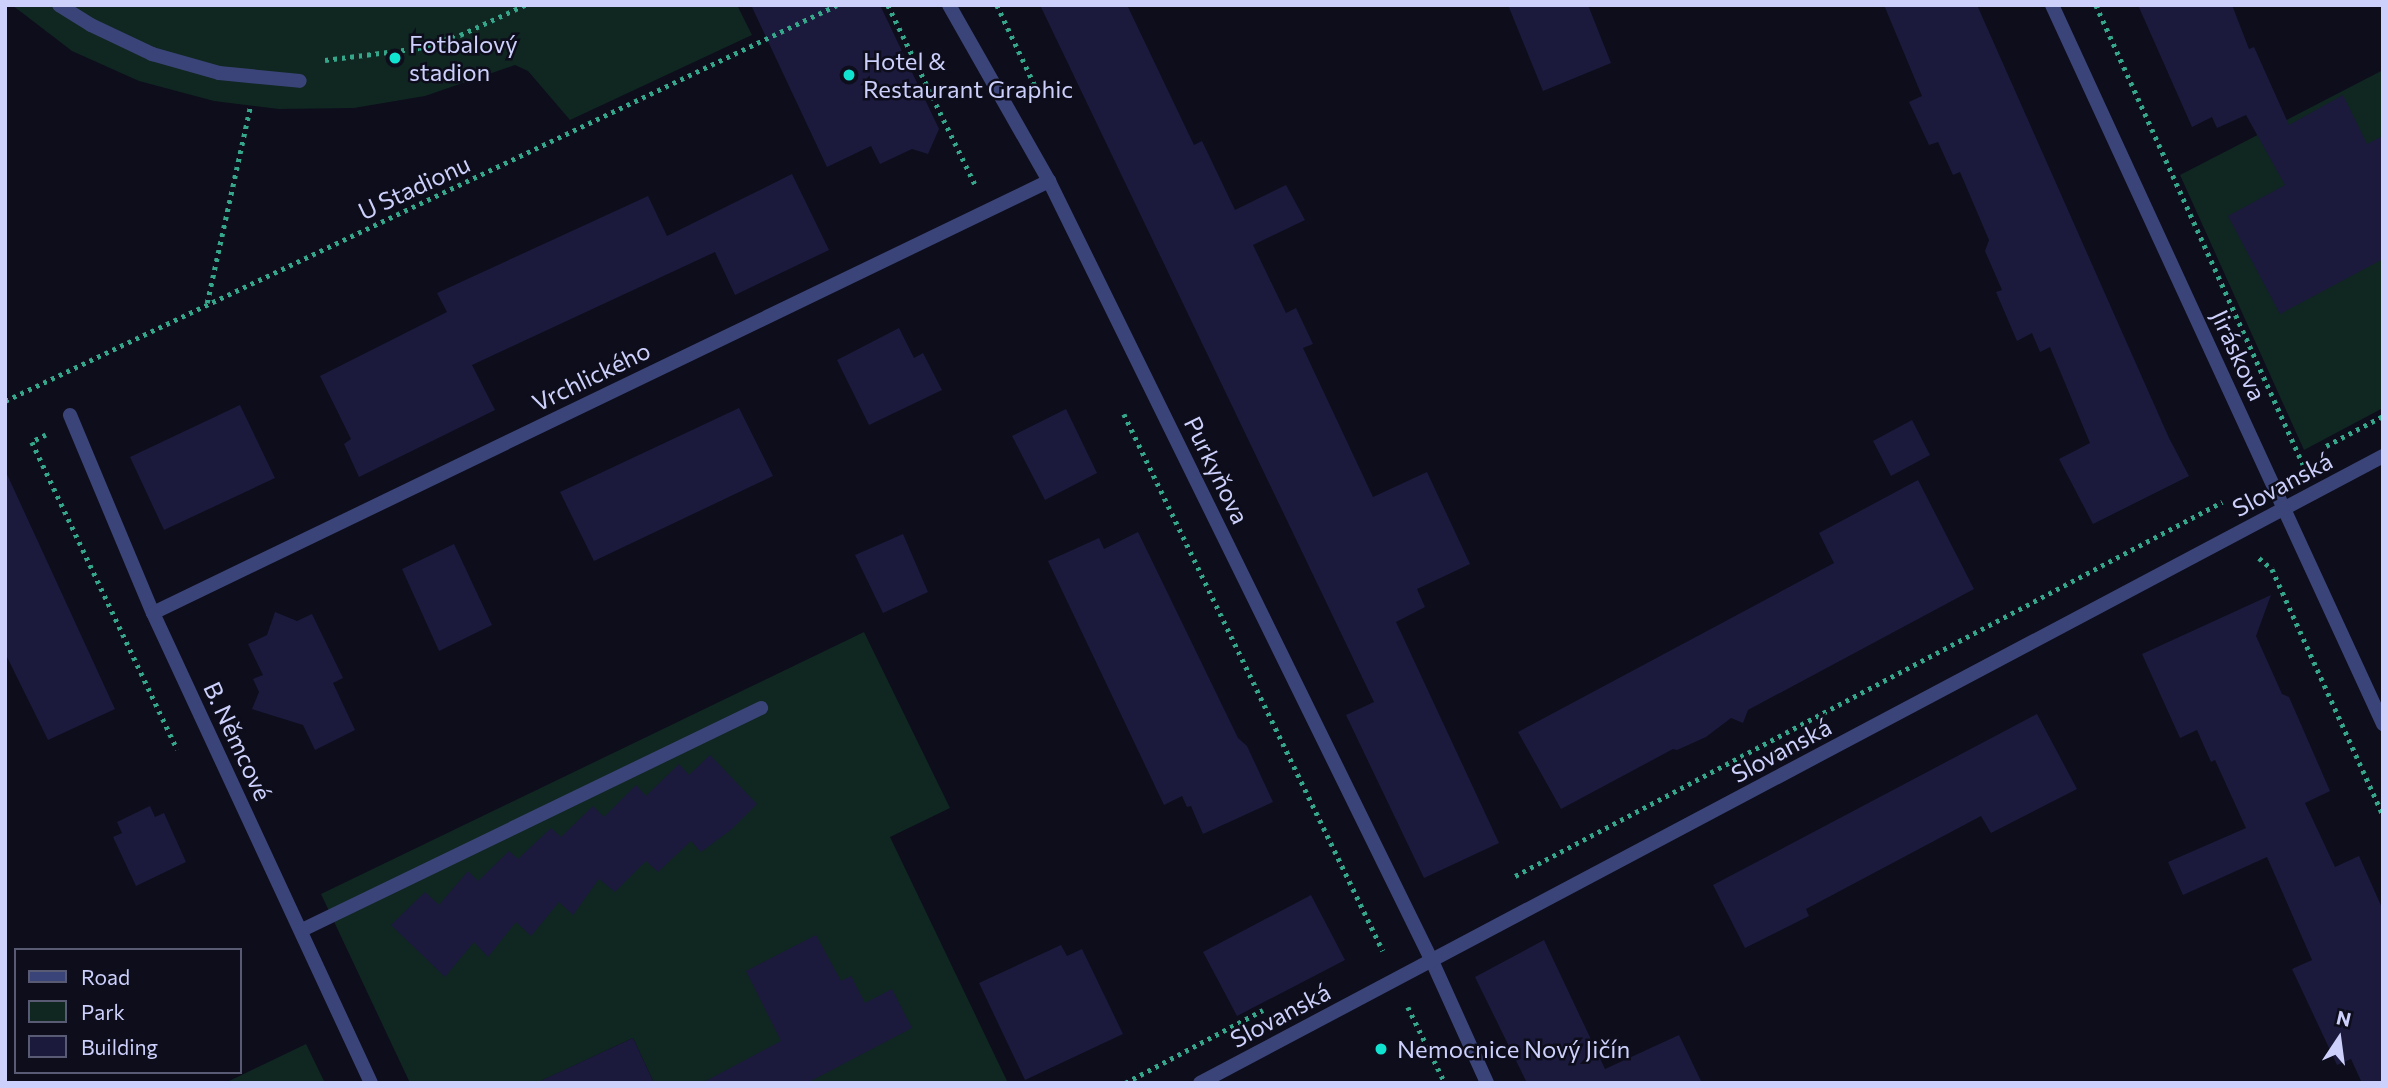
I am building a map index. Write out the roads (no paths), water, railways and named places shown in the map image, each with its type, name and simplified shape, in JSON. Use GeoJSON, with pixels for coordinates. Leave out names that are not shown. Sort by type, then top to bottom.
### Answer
{"type":"FeatureCollection","features":[{"type":"Feature","properties":{"kind":"street"},"geometry":{"type":"LineString","coordinates":[[59,5],[91,25],[152,54],[219,72],[300,81]]}},
{"type":"Feature","properties":{"kind":"street","name":"Purkyňova"},"geometry":{"type":"LineString","coordinates":[[949,5],[1049,181],[1432,961],[1486,1083]]}},
{"type":"Feature","properties":{"kind":"street","name":"Jiráskova"},"geometry":{"type":"LineString","coordinates":[[2052,5],[2383,724]]}},
{"type":"Feature","properties":{"kind":"street","name":"Vrchlického"},"geometry":{"type":"LineString","coordinates":[[153,613],[1049,181]]}},
{"type":"Feature","properties":{"kind":"street","name":"B. Němcové"},"geometry":{"type":"LineString","coordinates":[[70,415],[153,613],[371,1083]]}},
{"type":"Feature","properties":{"kind":"street","name":"Slovanská"},"geometry":{"type":"LineString","coordinates":[[1200,1083],[2383,456]]}},
{"type":"Feature","properties":{"kind":"street"},"geometry":{"type":"LineString","coordinates":[[302,930],[761,708]]}},
{"type":"Feature","properties":{"kind":"place","name":"Fotbalový stadion"},"geometry":{"type":"Point","coordinates":[395,58]}},
{"type":"Feature","properties":{"kind":"place","name":"Hotel & Restaurant Graphic"},"geometry":{"type":"Point","coordinates":[849,75]}},
{"type":"Feature","properties":{"kind":"place","name":"Nemocnice Nový Jičín"},"geometry":{"type":"Point","coordinates":[1381,1049]}}]}
